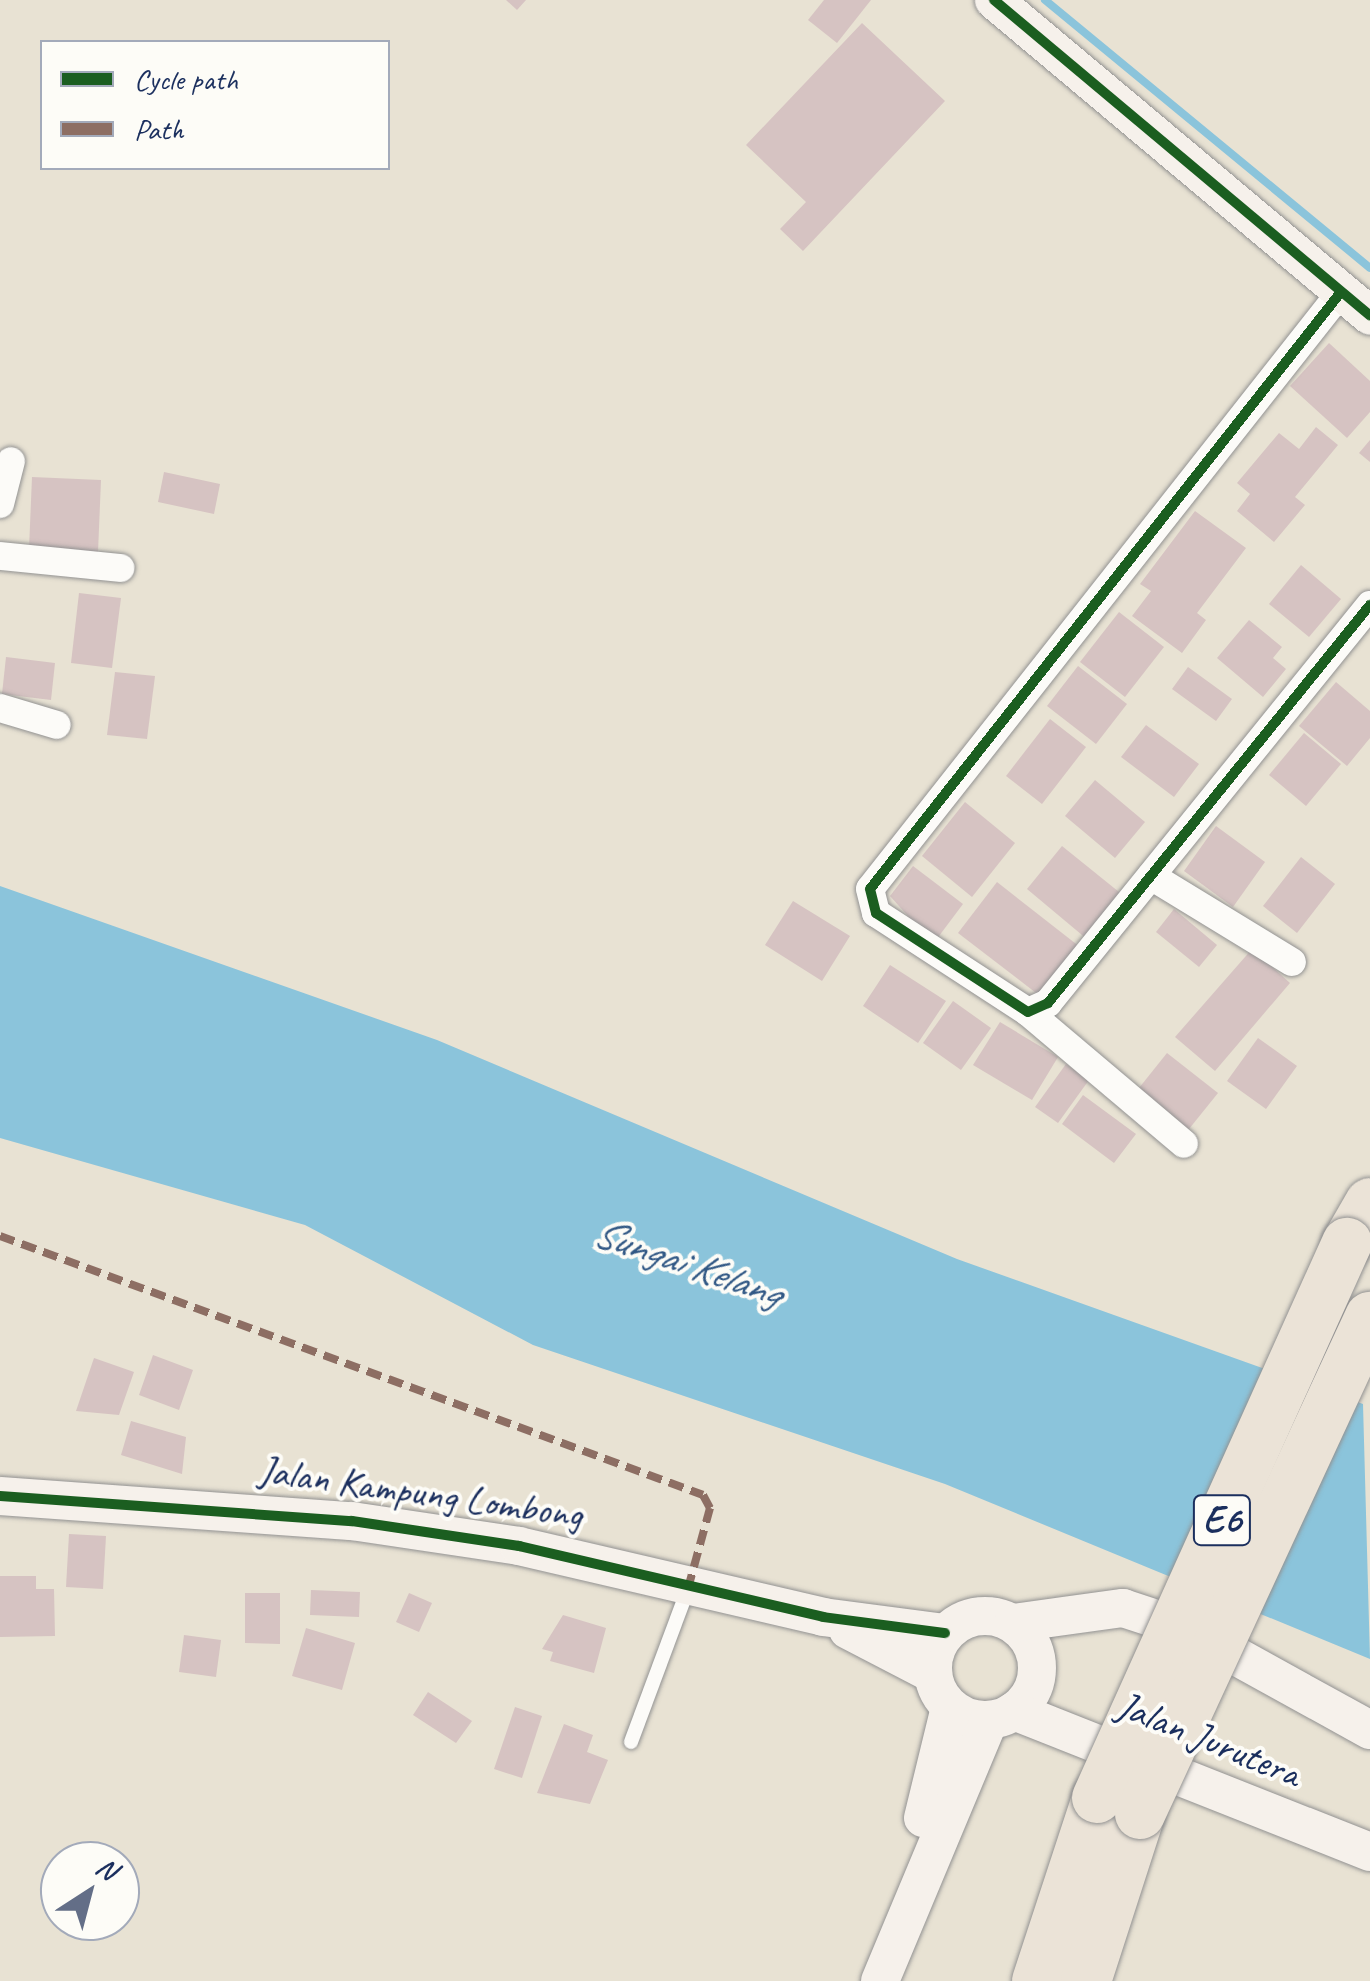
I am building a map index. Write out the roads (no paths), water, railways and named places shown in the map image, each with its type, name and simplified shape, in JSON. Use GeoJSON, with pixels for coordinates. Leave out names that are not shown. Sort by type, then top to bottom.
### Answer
{"type":"FeatureCollection","features":[{"type":"Feature","properties":{"kind":"highway","name":"E6"},"geometry":{"type":"LineString","coordinates":[[1086,1981],[1118,1806],[1359,1223]]}},
{"type":"Feature","properties":{"kind":"highway","name":"E6"},"geometry":{"type":"LineString","coordinates":[[1036,1981],[1118,1806],[1370,1316]]}},
{"type":"Feature","properties":{"kind":"street"},"geometry":{"type":"LineString","coordinates":[[994,0],[1370,316]]}},
{"type":"Feature","properties":{"kind":"street"},"geometry":{"type":"LineString","coordinates":[[1184,1144],[1028,1012],[876,913],[870,890],[1341,292]]}},
{"type":"Feature","properties":{"kind":"street"},"geometry":{"type":"LineString","coordinates":[[0,504],[11,461]]}},
{"type":"Feature","properties":{"kind":"street"},"geometry":{"type":"LineString","coordinates":[[0,556],[120,568]]}},
{"type":"Feature","properties":{"kind":"street"},"geometry":{"type":"LineString","coordinates":[[1028,1012],[1048,1003],[1370,605]]}},
{"type":"Feature","properties":{"kind":"street"},"geometry":{"type":"LineString","coordinates":[[0,708],[57,725]]}},
{"type":"Feature","properties":{"kind":"street"},"geometry":{"type":"LineString","coordinates":[[1151,876],[1292,962]]}},
{"type":"Feature","properties":{"kind":"street","name":"Jalan Kampung Lombong"},"geometry":{"type":"LineString","coordinates":[[0,1496],[352,1522],[519,1546],[823,1617]]}},
{"type":"Feature","properties":{"kind":"street","name":"Jalan Jurutera"},"geometry":{"type":"LineString","coordinates":[[1013,1623],[1123,1608],[1217,1644],[1370,1730]]}},
{"type":"Feature","properties":{"kind":"street"},"geometry":{"type":"LineString","coordinates":[[823,1617],[945,1633],[970,1617],[1013,1623],[1037,1667],[1002,1716],[885,1966]]}},
{"type":"Feature","properties":{"kind":"street"},"geometry":{"type":"LineString","coordinates":[[823,1617],[941,1691],[1002,1716]]}},
{"type":"Feature","properties":{"kind":"street"},"geometry":{"type":"LineString","coordinates":[[885,1966],[941,1691],[945,1633]]}},
{"type":"Feature","properties":{"kind":"street","name":"Jalan Jurutera"},"geometry":{"type":"LineString","coordinates":[[1002,1716],[1370,1852]]}},
{"type":"Feature","properties":{"kind":"lane"},"geometry":{"type":"LineString","coordinates":[[631,1742],[690,1585]]}},
{"type":"Feature","properties":{"kind":"water","name":"Sungai Kelang"},"geometry":{"type":"Polygon","coordinates":[[[0,886],[437,1040],[957,1259],[1363,1404],[1370,1659],[945,1484],[533,1345],[305,1225],[0,1138],[0,886]]]}},
{"type":"Feature","properties":{"kind":"waterway"},"geometry":{"type":"LineString","coordinates":[[1045,0],[1370,268]]}}]}
